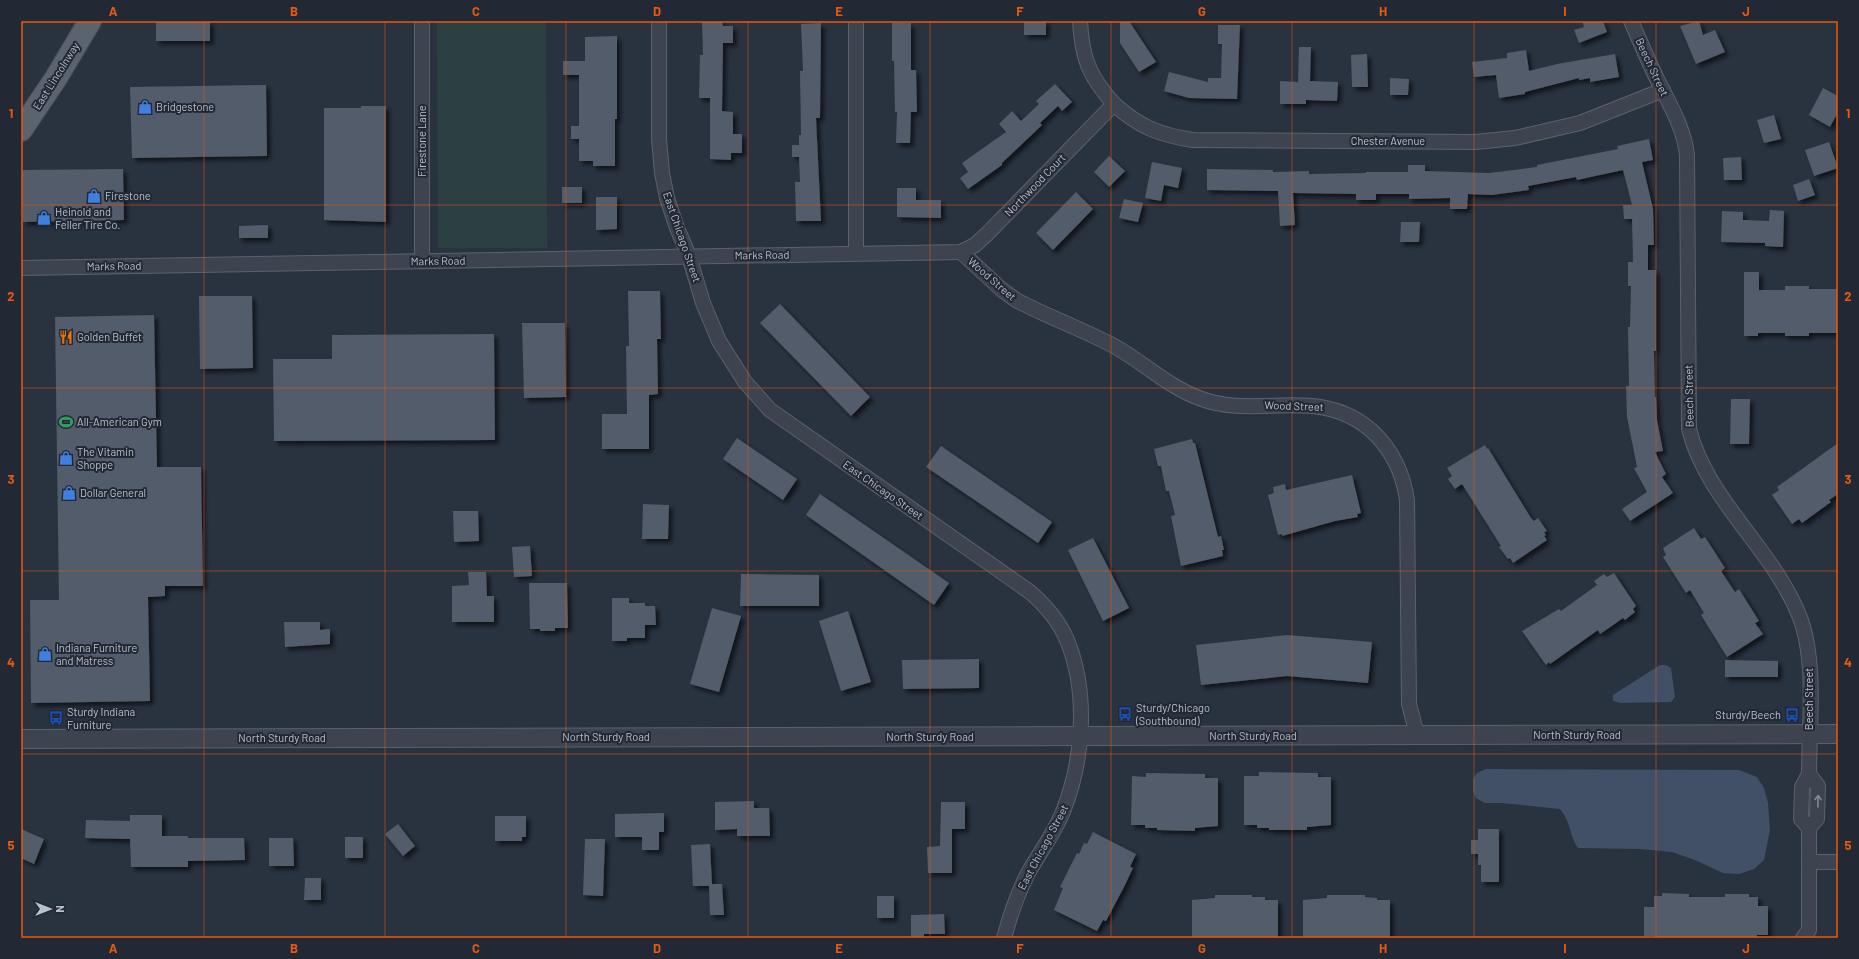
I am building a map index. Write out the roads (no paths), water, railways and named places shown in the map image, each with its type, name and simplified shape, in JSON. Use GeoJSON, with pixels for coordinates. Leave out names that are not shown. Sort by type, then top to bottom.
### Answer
{"type":"FeatureCollection","features":[{"type":"Feature","properties":{"kind":"main road","name":"East Lincolnway"},"geometry":{"type":"LineString","coordinates":[[21,130],[56,78],[90,21]]}},
{"type":"Feature","properties":{"kind":"street","name":"Firestone Lane"},"geometry":{"type":"LineString","coordinates":[[422,21],[422,262]]}},
{"type":"Feature","properties":{"kind":"street","name":"East Chicago Street"},"geometry":{"type":"LineString","coordinates":[[659,21],[659,138],[662,173],[667,198],[719,341],[745,382],[770,410],[1030,592],[1043,603],[1066,639],[1075,664],[1079,690],[1080,736],[1070,791],[1064,811],[1019,893],[1004,938]]}},
{"type":"Feature","properties":{"kind":"street"},"geometry":{"type":"LineString","coordinates":[[856,21],[856,253]]}},
{"type":"Feature","properties":{"kind":"street"},"geometry":{"type":"LineString","coordinates":[[1080,21],[1081,41],[1087,66],[1099,87],[1114,104]]}},
{"type":"Feature","properties":{"kind":"street","name":"Beech Street"},"geometry":{"type":"LineString","coordinates":[[1631,21],[1680,124],[1685,140],[1687,155],[1689,428],[1694,447],[1705,470],[1724,500],[1778,576],[1800,616],[1804,628],[1811,674],[1809,774],[1818,786],[1817,819],[1809,828],[1809,935]]}},
{"type":"Feature","properties":{"kind":"street","name":"Chester Avenue"},"geometry":{"type":"LineString","coordinates":[[1114,104],[1128,117],[1156,132],[1172,137],[1193,140],[1475,142],[1515,138],[1580,123],[1663,90]]}},
{"type":"Feature","properties":{"kind":"street","name":"Northwood Court"},"geometry":{"type":"LineString","coordinates":[[856,253],[961,252],[975,245],[1114,104]]}},
{"type":"Feature","properties":{"kind":"street","name":"Wood Street"},"geometry":{"type":"LineString","coordinates":[[961,252],[1016,300],[1114,346],[1166,381],[1200,398],[1237,405],[1318,405],[1337,410],[1353,418],[1381,440],[1400,468],[1407,500],[1409,704],[1417,735]]}},
{"type":"Feature","properties":{"kind":"street","name":"Marks Road"},"geometry":{"type":"LineString","coordinates":[[21,268],[422,262],[856,253]]}},
{"type":"Feature","properties":{"kind":"street","name":"North Sturdy Road"},"geometry":{"type":"LineString","coordinates":[[21,739],[1838,734]]}},
{"type":"Feature","properties":{"kind":"street"},"geometry":{"type":"LineString","coordinates":[[1809,862],[1838,862]]}},
{"type":"Feature","properties":{"kind":"water"},"geometry":{"type":"Polygon","coordinates":[[[1660,665],[1666,665],[1671,668],[1675,697],[1671,702],[1621,703],[1613,701],[1613,695],[1660,665]]]}},
{"type":"Feature","properties":{"kind":"water"},"geometry":{"type":"Polygon","coordinates":[[[1486,769],[1739,770],[1757,777],[1764,788],[1768,803],[1770,830],[1764,860],[1754,869],[1739,874],[1723,873],[1695,860],[1672,852],[1640,849],[1578,848],[1573,839],[1567,820],[1560,809],[1502,803],[1485,803],[1476,798],[1473,791],[1473,779],[1477,773],[1486,769]]]}},
{"type":"Feature","properties":{"kind":"place","name":"Bridgestone"},"geometry":{"type":"Point","coordinates":[145,107]}},
{"type":"Feature","properties":{"kind":"place","name":"Firestone"},"geometry":{"type":"Point","coordinates":[94,196]}},
{"type":"Feature","properties":{"kind":"place","name":"Heinold and Feller Tire Co."},"geometry":{"type":"Point","coordinates":[44,218]}},
{"type":"Feature","properties":{"kind":"place","name":"Golden Buffet"},"geometry":{"type":"Point","coordinates":[66,337]}},
{"type":"Feature","properties":{"kind":"place","name":"All-American Gym"},"geometry":{"type":"Point","coordinates":[66,422]}},
{"type":"Feature","properties":{"kind":"place","name":"The Vitamin Shoppe"},"geometry":{"type":"Point","coordinates":[66,458]}},
{"type":"Feature","properties":{"kind":"place","name":"Dollar General"},"geometry":{"type":"Point","coordinates":[69,493]}},
{"type":"Feature","properties":{"kind":"place","name":"Indiana Furniture and Matress"},"geometry":{"type":"Point","coordinates":[45,654]}},
{"type":"Feature","properties":{"kind":"place","name":"Sturdy/Chicago (Southbound)"},"geometry":{"type":"Point","coordinates":[1125,714]}},
{"type":"Feature","properties":{"kind":"place","name":"Sturdy/Beech"},"geometry":{"type":"Point","coordinates":[1792,715]}},
{"type":"Feature","properties":{"kind":"place","name":"Sturdy Indiana Furniture"},"geometry":{"type":"Point","coordinates":[56,718]}}]}
